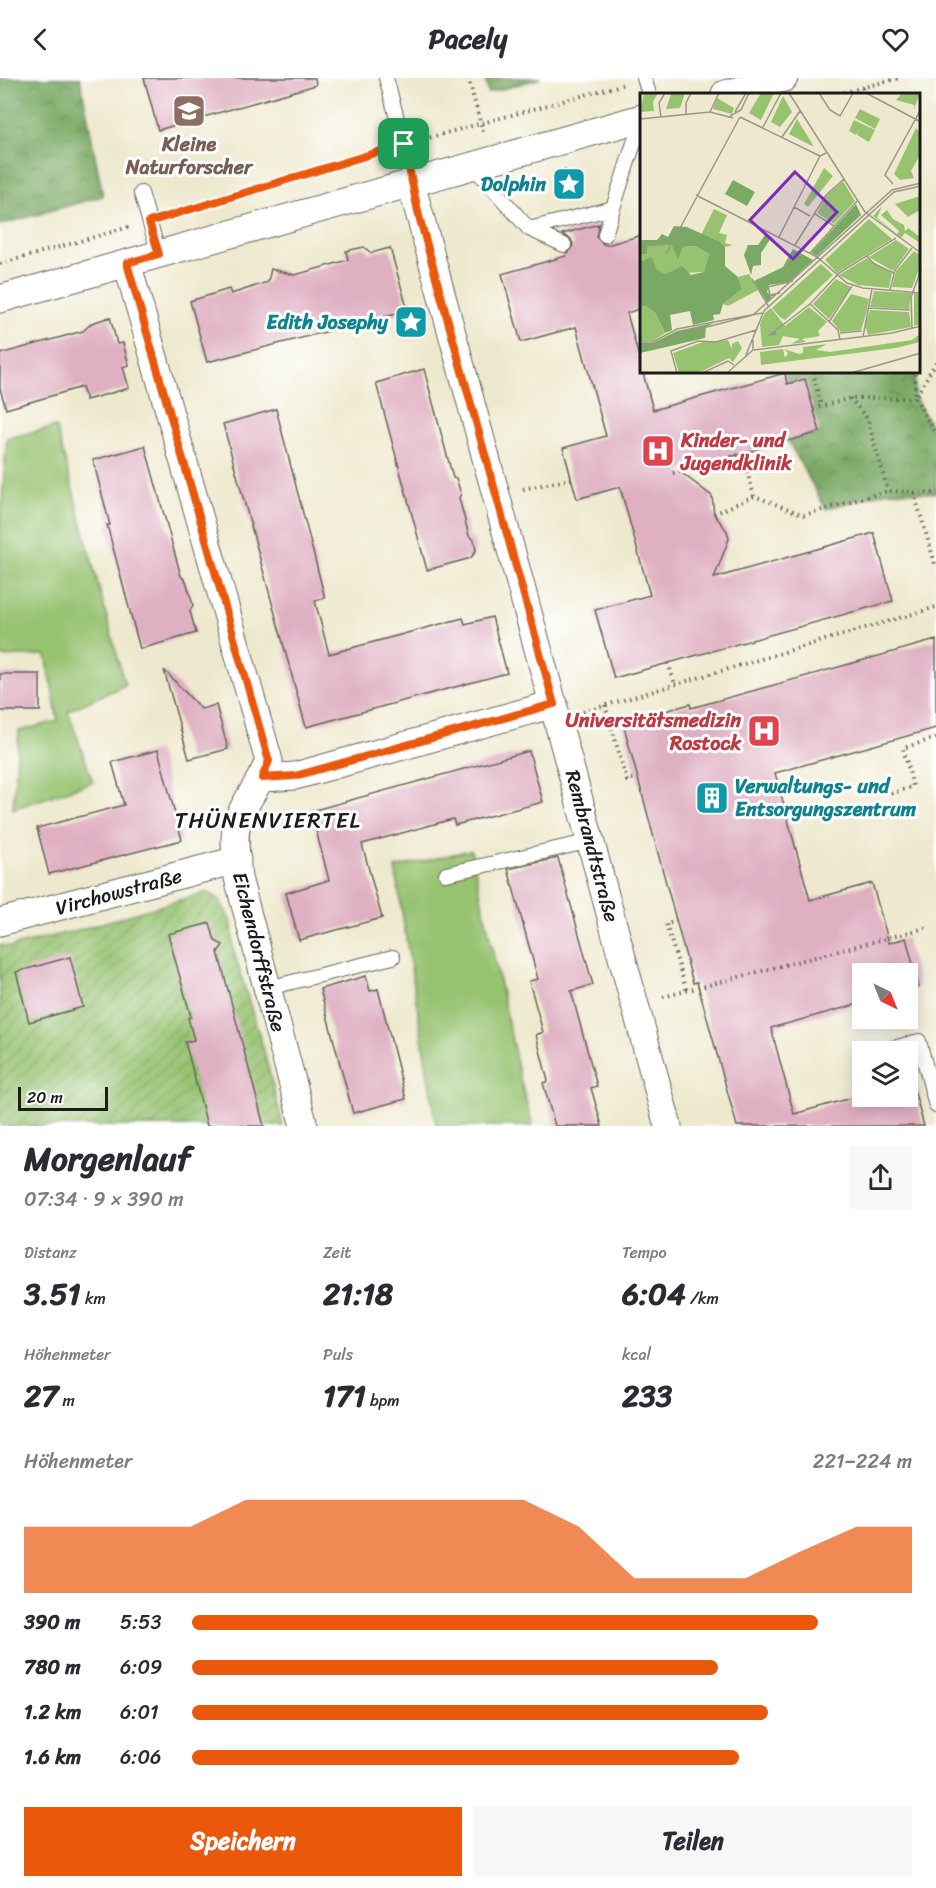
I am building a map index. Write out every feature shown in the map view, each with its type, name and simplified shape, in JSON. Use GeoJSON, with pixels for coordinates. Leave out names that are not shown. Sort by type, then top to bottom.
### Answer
{"type":"FeatureCollection","features":[{"type":"Feature","properties":{"kind":"street"},"geometry":{"type":"LineString","coordinates":[[729,93],[784,78]]}},
{"type":"Feature","properties":{"kind":"street"},"geometry":{"type":"LineString","coordinates":[[0,299],[640,119]]}},
{"type":"Feature","properties":{"kind":"street","name":"Rembrandtstraße"},"geometry":{"type":"LineString","coordinates":[[411,183],[668,1126]]}},
{"type":"Feature","properties":{"kind":"street","name":"Eichendorffstraße"},"geometry":{"type":"LineString","coordinates":[[127,263],[269,761],[237,822],[238,878],[304,1126]]}},
{"type":"Feature","properties":{"kind":"street"},"geometry":{"type":"LineString","coordinates":[[262,778],[295,776],[556,712]]}},
{"type":"Feature","properties":{"kind":"street","name":"Virchowstraße"},"geometry":{"type":"LineString","coordinates":[[0,922],[237,860]]}},
{"type":"Feature","properties":{"kind":"lane"},"geometry":{"type":"LineString","coordinates":[[386,78],[404,144],[411,183]]}},
{"type":"Feature","properties":{"kind":"lane"},"geometry":{"type":"LineString","coordinates":[[644,78],[649,93]]}},
{"type":"Feature","properties":{"kind":"lane"},"geometry":{"type":"LineString","coordinates":[[605,235],[640,124]]}},
{"type":"Feature","properties":{"kind":"lane"},"geometry":{"type":"LineString","coordinates":[[473,166],[529,229],[564,245]]}},
{"type":"Feature","properties":{"kind":"lane"},"geometry":{"type":"LineString","coordinates":[[141,193],[159,254]]}},
{"type":"Feature","properties":{"kind":"lane"},"geometry":{"type":"LineString","coordinates":[[529,229],[613,208]]}},
{"type":"Feature","properties":{"kind":"lane"},"geometry":{"type":"LineString","coordinates":[[446,874],[591,841]]}},
{"type":"Feature","properties":{"kind":"lane"},"geometry":{"type":"LineString","coordinates":[[267,988],[393,957]]}},
{"type":"Feature","properties":{"kind":"lane"},"geometry":{"type":"LineString","coordinates":[[918,1041],[936,1106]]}},
{"type":"Feature","properties":{"kind":"path"},"geometry":{"type":"LineString","coordinates":[[468,78],[481,124]]}},
{"type":"Feature","properties":{"kind":"path"},"geometry":{"type":"LineString","coordinates":[[0,264],[149,222],[404,144],[644,78]]}},
{"type":"Feature","properties":{"kind":"path"},"geometry":{"type":"LineString","coordinates":[[842,93],[899,78]]}},
{"type":"Feature","properties":{"kind":"path"},"geometry":{"type":"LineString","coordinates":[[862,88],[864,93]]}},
{"type":"Feature","properties":{"kind":"path"},"geometry":{"type":"LineString","coordinates":[[556,142],[577,217]]}},
{"type":"Feature","properties":{"kind":"path"},"geometry":{"type":"LineString","coordinates":[[915,398],[936,362]]}},
{"type":"Feature","properties":{"kind":"path"},"geometry":{"type":"LineString","coordinates":[[813,374],[821,406]]}},
{"type":"Feature","properties":{"kind":"path"},"geometry":{"type":"LineString","coordinates":[[915,374],[915,398],[936,435]]}},
{"type":"Feature","properties":{"kind":"path"},"geometry":{"type":"LineString","coordinates":[[813,409],[850,398],[915,398]]}},
{"type":"Feature","properties":{"kind":"path"},"geometry":{"type":"LineString","coordinates":[[850,398],[867,418],[888,491]]}},
{"type":"Feature","properties":{"kind":"path"},"geometry":{"type":"LineString","coordinates":[[673,473],[742,454],[754,496]]}},
{"type":"Feature","properties":{"kind":"path"},"geometry":{"type":"LineString","coordinates":[[525,488],[571,479]]}},
{"type":"Feature","properties":{"kind":"path"},"geometry":{"type":"LineString","coordinates":[[714,514],[754,496],[804,515],[888,491],[936,493]]}},
{"type":"Feature","properties":{"kind":"path"},"geometry":{"type":"LineString","coordinates":[[914,492],[936,567]]}},
{"type":"Feature","properties":{"kind":"path"},"geometry":{"type":"LineString","coordinates":[[556,712],[606,705],[936,607]]}},
{"type":"Feature","properties":{"kind":"path"},"geometry":{"type":"LineString","coordinates":[[668,663],[675,684]]}},
{"type":"Feature","properties":{"kind":"path"},"geometry":{"type":"LineString","coordinates":[[606,705],[627,781],[637,777]]}},
{"type":"Feature","properties":{"kind":"path"},"geometry":{"type":"LineString","coordinates":[[891,794],[913,786],[903,748],[936,738]]}},
{"type":"Feature","properties":{"kind":"path"},"geometry":{"type":"LineString","coordinates":[[677,921],[666,924],[687,992]]}},
{"type":"Feature","properties":{"kind":"path"},"geometry":{"type":"LineString","coordinates":[[635,1004],[930,927]]}},
{"type":"Feature","properties":{"kind":"green space"},"geometry":{"type":"Polygon","coordinates":[[[0,78],[80,78],[103,196],[0,225],[0,78]]]}},
{"type":"Feature","properties":{"kind":"green space"},"geometry":{"type":"Polygon","coordinates":[[[485,78],[541,78],[488,93],[485,78]]]}},
{"type":"Feature","properties":{"kind":"green space"},"geometry":{"type":"Polygon","coordinates":[[[785,374],[915,374],[915,398],[936,435],[936,493],[888,491],[826,509],[788,441],[820,432],[787,384],[785,374]]]}},
{"type":"Feature","properties":{"kind":"green space"},"geometry":{"type":"Polygon","coordinates":[[[56,427],[125,685],[68,711],[93,782],[13,809],[19,731],[58,721],[46,655],[0,657],[0,527],[7,438],[56,427]]]}},
{"type":"Feature","properties":{"kind":"green space"},"geometry":{"type":"Polygon","coordinates":[[[471,850],[520,1078],[533,1126],[436,1126],[395,868],[471,850]]]}},
{"type":"Feature","properties":{"kind":"green space"},"geometry":{"type":"Polygon","coordinates":[[[207,892],[220,900],[232,925],[233,949],[264,1051],[283,1126],[0,1126],[0,945],[10,947],[82,929],[207,892]]]}},
{"type":"Feature","properties":{"kind":"building","name":"Kleine Naturforscher"},"geometry":{"type":"Polygon","coordinates":[[[144,78],[315,78],[316,85],[158,130],[144,78]]]}},
{"type":"Feature","properties":{"kind":"building","name":"Kinder- und Jugendklinik"},"geometry":{"type":"Polygon","coordinates":[[[599,224],[596,237],[603,244],[607,245],[640,236],[640,309],[627,313],[640,362],[640,374],[643,374],[653,410],[781,374],[785,374],[787,384],[805,379],[820,432],[679,471],[712,496],[714,514],[727,531],[729,539],[714,578],[874,533],[893,601],[614,678],[595,610],[650,595],[620,487],[577,499],[563,448],[606,436],[576,327],[521,342],[502,274],[566,256],[573,244],[571,239],[562,234],[599,224]]]}},
{"type":"Feature","properties":{"kind":"building"},"geometry":{"type":"Polygon","coordinates":[[[364,247],[371,253],[390,248],[408,311],[207,362],[190,301],[229,289],[231,294],[268,282],[271,269],[295,275],[348,260],[346,251],[364,247]]]}},
{"type":"Feature","properties":{"kind":"building"},"geometry":{"type":"Polygon","coordinates":[[[110,317],[117,344],[123,343],[129,365],[123,367],[129,388],[86,400],[82,387],[6,409],[0,389],[0,354],[83,331],[92,323],[110,317]]]}},
{"type":"Feature","properties":{"kind":"building"},"geometry":{"type":"Polygon","coordinates":[[[424,369],[453,478],[456,478],[461,494],[459,498],[469,536],[474,540],[476,550],[471,558],[427,570],[376,383],[424,369]]]}},
{"type":"Feature","properties":{"kind":"building"},"geometry":{"type":"Polygon","coordinates":[[[276,409],[325,598],[315,601],[329,654],[463,618],[465,624],[492,617],[507,673],[306,727],[223,424],[276,409]]]}},
{"type":"Feature","properties":{"kind":"building"},"geometry":{"type":"Polygon","coordinates":[[[145,446],[181,576],[186,581],[193,605],[190,611],[196,633],[140,649],[107,525],[110,525],[93,460],[145,446]]]}},
{"type":"Feature","properties":{"kind":"building","name":"Verwaltungs- und Entsorgungszentrum"},"geometry":{"type":"Polygon","coordinates":[[[936,640],[936,728],[775,773],[810,900],[872,883],[889,943],[906,938],[913,963],[852,963],[852,1006],[771,1028],[794,1114],[852,1098],[852,1107],[918,1107],[918,1104],[924,1126],[737,1126],[697,982],[693,983],[623,723],[690,704],[691,708],[936,640]]]}},
{"type":"Feature","properties":{"kind":"building"},"geometry":{"type":"Polygon","coordinates":[[[164,670],[201,709],[216,705],[228,749],[189,759],[164,670]]]}},
{"type":"Feature","properties":{"kind":"building"},"geometry":{"type":"Polygon","coordinates":[[[0,674],[40,674],[40,711],[0,711],[0,674]]]}},
{"type":"Feature","properties":{"kind":"building"},"geometry":{"type":"Polygon","coordinates":[[[158,750],[182,840],[49,874],[37,828],[124,805],[112,762],[158,750]]]}},
{"type":"Feature","properties":{"kind":"building"},"geometry":{"type":"Polygon","coordinates":[[[529,751],[543,802],[455,825],[453,819],[362,844],[382,918],[299,940],[286,893],[329,880],[311,811],[529,751]]]}},
{"type":"Feature","properties":{"kind":"building"},"geometry":{"type":"Polygon","coordinates":[[[558,858],[593,985],[571,991],[597,1086],[591,1088],[602,1126],[555,1126],[543,1083],[548,1081],[536,1035],[543,1032],[529,981],[538,979],[508,869],[558,858]]]}},
{"type":"Feature","properties":{"kind":"building"},"geometry":{"type":"Polygon","coordinates":[[[210,923],[215,941],[223,945],[218,952],[264,1126],[207,1126],[185,1042],[194,1040],[188,1018],[191,1017],[168,934],[210,923]]]}},
{"type":"Feature","properties":{"kind":"building"},"geometry":{"type":"Polygon","coordinates":[[[70,957],[83,1007],[29,1022],[16,972],[70,957]]]}},
{"type":"Feature","properties":{"kind":"building"},"geometry":{"type":"Polygon","coordinates":[[[366,976],[370,991],[378,989],[406,1099],[353,1113],[320,989],[366,976]]]}},
{"type":"Feature","properties":{"kind":"place","name":"Kleine Naturforscher"},"geometry":{"type":"Point","coordinates":[189,111]}},
{"type":"Feature","properties":{"kind":"place","name":"Dolphin"},"geometry":{"type":"Point","coordinates":[569,184]}},
{"type":"Feature","properties":{"kind":"place","name":"Edith Josephy"},"geometry":{"type":"Point","coordinates":[411,322]}},
{"type":"Feature","properties":{"kind":"place","name":"Kinder- und Jugendklinik"},"geometry":{"type":"Point","coordinates":[658,451]}},
{"type":"Feature","properties":{"kind":"place","name":"Universitätsmedizin Rostock"},"geometry":{"type":"Point","coordinates":[764,731]}},
{"type":"Feature","properties":{"kind":"place","name":"Verwaltungs- und Entsorgungszentrum"},"geometry":{"type":"Point","coordinates":[712,798]}},
{"type":"Feature","properties":{"kind":"district","name":"THÜNENVIERTEL"},"geometry":{"type":"Point","coordinates":[268,820]}},
{"type":"Feature","properties":{"kind":"route"},"geometry":{"type":"LineString","coordinates":[[404,144],[419,216],[554,704],[295,776],[262,778],[269,761],[127,263],[159,254],[149,222],[404,144]]}}]}
